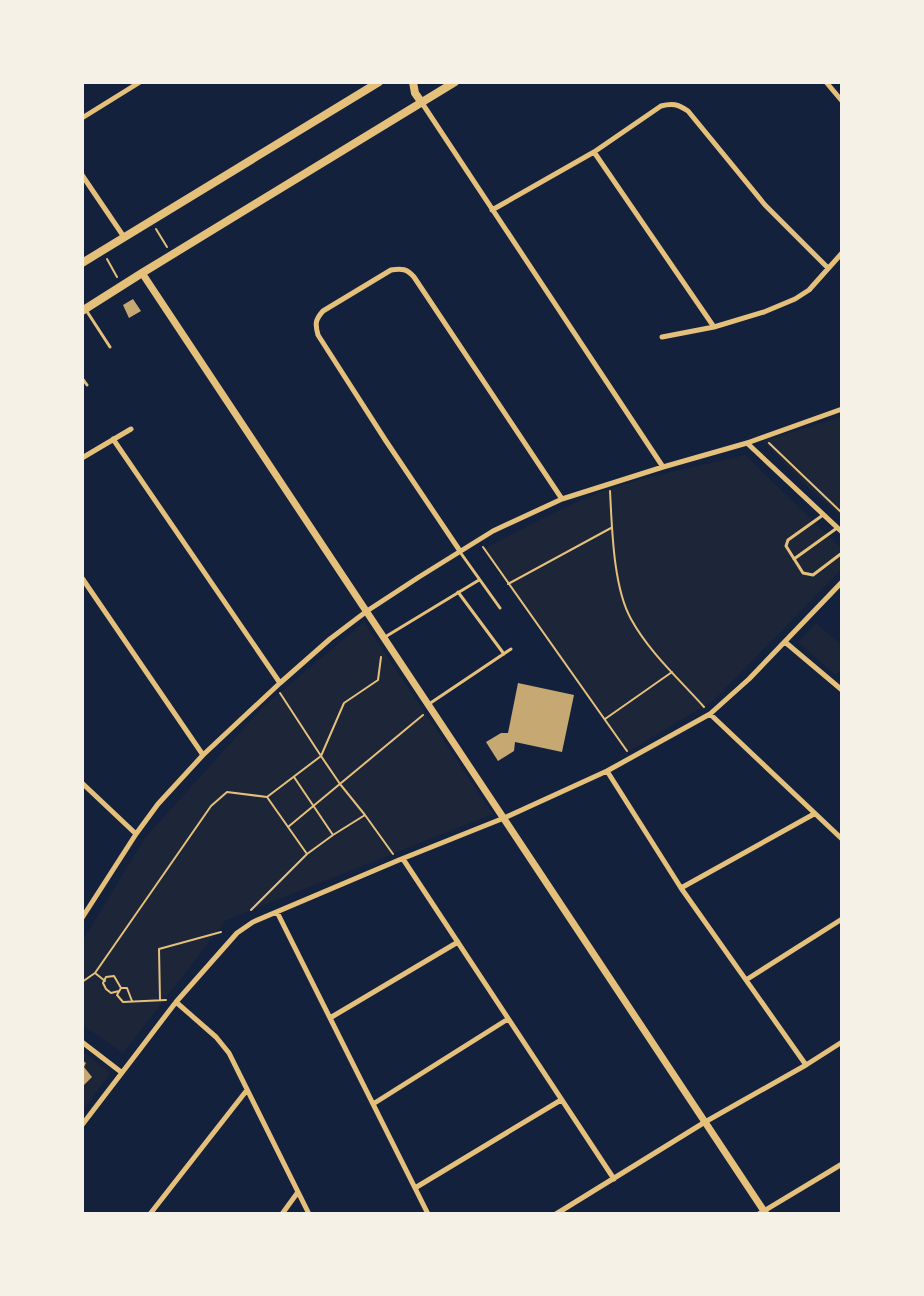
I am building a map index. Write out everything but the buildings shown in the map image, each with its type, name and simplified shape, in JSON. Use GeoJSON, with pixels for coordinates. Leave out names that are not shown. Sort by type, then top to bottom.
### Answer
{"type":"FeatureCollection","features":[{"type":"Feature","properties":{"kind":"main road"},"geometry":{"type":"LineString","coordinates":[[82,263],[379,82]]}},
{"type":"Feature","properties":{"kind":"main road"},"geometry":{"type":"LineString","coordinates":[[413,82],[415,93],[422,103]]}},
{"type":"Feature","properties":{"kind":"main road"},"geometry":{"type":"LineString","coordinates":[[84,310],[455,82]]}},
{"type":"Feature","properties":{"kind":"street"},"geometry":{"type":"LineString","coordinates":[[82,118],[140,82]]}},
{"type":"Feature","properties":{"kind":"street"},"geometry":{"type":"LineString","coordinates":[[826,82],[842,101]]}},
{"type":"Feature","properties":{"kind":"street"},"geometry":{"type":"LineString","coordinates":[[422,103],[663,467]]}},
{"type":"Feature","properties":{"kind":"street"},"geometry":{"type":"LineString","coordinates":[[492,210],[594,152],[661,106],[680,105],[688,111],[765,205],[828,268]]}},
{"type":"Feature","properties":{"kind":"street"},"geometry":{"type":"LineString","coordinates":[[594,152],[714,327]]}},
{"type":"Feature","properties":{"kind":"street"},"geometry":{"type":"LineString","coordinates":[[82,174],[124,237]]}},
{"type":"Feature","properties":{"kind":"street"},"geometry":{"type":"LineString","coordinates":[[662,337],[714,327],[764,312],[795,299],[809,290],[842,252]]}},
{"type":"Feature","properties":{"kind":"street"},"geometry":{"type":"LineString","coordinates":[[460,551],[323,344],[315,325],[317,318],[323,311],[391,270],[401,268],[407,270],[414,277],[562,499]]}},
{"type":"Feature","properties":{"kind":"street"},"geometry":{"type":"LineString","coordinates":[[142,273],[705,1122],[763,1213],[842,1164]]}},
{"type":"Feature","properties":{"kind":"street"},"geometry":{"type":"LineString","coordinates":[[82,918],[136,834],[158,804],[203,755],[246,713],[330,639],[366,612],[493,531],[562,499],[747,443],[842,409]]}},
{"type":"Feature","properties":{"kind":"street"},"geometry":{"type":"LineString","coordinates":[[82,458],[131,429]]}},
{"type":"Feature","properties":{"kind":"street"},"geometry":{"type":"LineString","coordinates":[[113,439],[280,683]]}},
{"type":"Feature","properties":{"kind":"street"},"geometry":{"type":"LineString","coordinates":[[747,443],[839,530]]}},
{"type":"Feature","properties":{"kind":"street"},"geometry":{"type":"LineString","coordinates":[[82,578],[203,755]]}},
{"type":"Feature","properties":{"kind":"street"},"geometry":{"type":"LineString","coordinates":[[82,1125],[176,1002],[237,933],[253,922],[401,859],[504,818],[607,771],[710,714],[786,642],[842,582]]}},
{"type":"Feature","properties":{"kind":"street"},"geometry":{"type":"LineString","coordinates":[[786,642],[842,690]]}},
{"type":"Feature","properties":{"kind":"street"},"geometry":{"type":"LineString","coordinates":[[710,714],[842,839]]}},
{"type":"Feature","properties":{"kind":"street"},"geometry":{"type":"LineString","coordinates":[[607,771],[681,888],[806,1065]]}},
{"type":"Feature","properties":{"kind":"street"},"geometry":{"type":"LineString","coordinates":[[82,783],[136,834]]}},
{"type":"Feature","properties":{"kind":"street"},"geometry":{"type":"LineString","coordinates":[[681,888],[814,814]]}},
{"type":"Feature","properties":{"kind":"street"},"geometry":{"type":"LineString","coordinates":[[401,859],[614,1179]]}},
{"type":"Feature","properties":{"kind":"street"},"geometry":{"type":"LineString","coordinates":[[276,912],[428,1214]]}},
{"type":"Feature","properties":{"kind":"street"},"geometry":{"type":"LineString","coordinates":[[746,980],[842,919]]}},
{"type":"Feature","properties":{"kind":"street"},"geometry":{"type":"LineString","coordinates":[[330,1018],[458,942]]}},
{"type":"Feature","properties":{"kind":"street"},"geometry":{"type":"LineString","coordinates":[[176,1002],[216,1037],[229,1053],[309,1214]]}},
{"type":"Feature","properties":{"kind":"street"},"geometry":{"type":"LineString","coordinates":[[373,1104],[508,1019]]}},
{"type":"Feature","properties":{"kind":"street"},"geometry":{"type":"LineString","coordinates":[[82,1042],[121,1072]]}},
{"type":"Feature","properties":{"kind":"street"},"geometry":{"type":"LineString","coordinates":[[556,1214],[705,1122],[806,1065],[842,1042]]}},
{"type":"Feature","properties":{"kind":"street"},"geometry":{"type":"LineString","coordinates":[[150,1214],[247,1090]]}},
{"type":"Feature","properties":{"kind":"street"},"geometry":{"type":"LineString","coordinates":[[415,1188],[562,1100]]}},
{"type":"Feature","properties":{"kind":"street"},"geometry":{"type":"LineString","coordinates":[[282,1214],[298,1192]]}},
{"type":"Feature","properties":{"kind":"lane"},"geometry":{"type":"LineString","coordinates":[[84,310],[110,348]]}},
{"type":"Feature","properties":{"kind":"lane"},"geometry":{"type":"LineString","coordinates":[[82,378],[87,385]]}},
{"type":"Feature","properties":{"kind":"lane"},"geometry":{"type":"LineString","coordinates":[[823,515],[786,542],[786,546],[803,573],[813,575],[842,552]]}},
{"type":"Feature","properties":{"kind":"lane"},"geometry":{"type":"LineString","coordinates":[[794,559],[839,530]]}},
{"type":"Feature","properties":{"kind":"lane"},"geometry":{"type":"LineString","coordinates":[[460,551],[500,608]]}},
{"type":"Feature","properties":{"kind":"lane"},"geometry":{"type":"LineString","coordinates":[[384,638],[479,580]]}},
{"type":"Feature","properties":{"kind":"lane"},"geometry":{"type":"LineString","coordinates":[[458,592],[504,654]]}},
{"type":"Feature","properties":{"kind":"lane"},"geometry":{"type":"LineString","coordinates":[[430,707],[511,649]]}},
{"type":"Feature","properties":{"kind":"path"},"geometry":{"type":"LineString","coordinates":[[151,221],[172,255]]}},
{"type":"Feature","properties":{"kind":"path"},"geometry":{"type":"LineString","coordinates":[[103,251],[122,286]]}},
{"type":"Feature","properties":{"kind":"path"},"geometry":{"type":"LineString","coordinates":[[768,441],[842,513]]}},
{"type":"Feature","properties":{"kind":"path"},"geometry":{"type":"LineString","coordinates":[[610,484],[612,527],[623,598],[628,612],[647,642],[710,714]]}},
{"type":"Feature","properties":{"kind":"path"},"geometry":{"type":"LineString","coordinates":[[508,584],[612,527]]}},
{"type":"Feature","properties":{"kind":"path"},"geometry":{"type":"LineString","coordinates":[[479,540],[631,757]]}},
{"type":"Feature","properties":{"kind":"path"},"geometry":{"type":"LineString","coordinates":[[82,982],[95,973],[211,806],[227,792],[267,797],[321,756],[344,703],[378,680],[380,657]]}},
{"type":"Feature","properties":{"kind":"path"},"geometry":{"type":"LineString","coordinates":[[604,720],[672,672]]}},
{"type":"Feature","properties":{"kind":"path"},"geometry":{"type":"LineString","coordinates":[[280,683],[281,695],[340,784],[365,815],[389,850],[401,859]]}},
{"type":"Feature","properties":{"kind":"path"},"geometry":{"type":"LineString","coordinates":[[288,827],[430,707]]}},
{"type":"Feature","properties":{"kind":"path"},"geometry":{"type":"LineString","coordinates":[[294,777],[333,835]]}},
{"type":"Feature","properties":{"kind":"path"},"geometry":{"type":"LineString","coordinates":[[267,797],[307,854]]}},
{"type":"Feature","properties":{"kind":"path"},"geometry":{"type":"LineString","coordinates":[[252,910],[307,854],[365,815]]}},
{"type":"Feature","properties":{"kind":"path"},"geometry":{"type":"LineString","coordinates":[[160,1000],[159,950],[221,932]]}},
{"type":"Feature","properties":{"kind":"path"},"geometry":{"type":"LineString","coordinates":[[95,973],[105,980]]}},
{"type":"Feature","properties":{"kind":"path"},"geometry":{"type":"LineString","coordinates":[[119,991],[111,993],[106,989],[103,983],[106,976],[114,976],[121,988]]}},
{"type":"Feature","properties":{"kind":"path"},"geometry":{"type":"LineString","coordinates":[[121,988],[117,995],[123,1002],[160,1000],[176,1002]]}},
{"type":"Feature","properties":{"kind":"path"},"geometry":{"type":"LineString","coordinates":[[121,988],[127,988],[132,1001]]}},
{"type":"Feature","properties":{"kind":"shaded area"},"geometry":{"type":"Polygon","coordinates":[[[841,417],[841,516],[810,489],[763,441],[841,417]]]}},
{"type":"Feature","properties":{"kind":"shaded area"},"geometry":{"type":"Polygon","coordinates":[[[745,455],[841,548],[841,570],[714,700],[626,753],[484,549],[527,526],[601,492],[654,476],[745,455]]]}},
{"type":"Feature","properties":{"kind":"shaded area"},"geometry":{"type":"Polygon","coordinates":[[[364,622],[493,814],[226,920],[123,1053],[83,1025],[83,940],[145,838],[264,706],[364,622]]]}},
{"type":"Feature","properties":{"kind":"shaded area"},"geometry":{"type":"Polygon","coordinates":[[[816,623],[841,645],[841,669],[836,675],[798,642],[816,623]]]}},
{"type":"Feature","properties":{"kind":"shaded area"},"geometry":{"type":"Polygon","coordinates":[[[83,1051],[110,1073],[83,1111],[83,1051]]]}}]}
